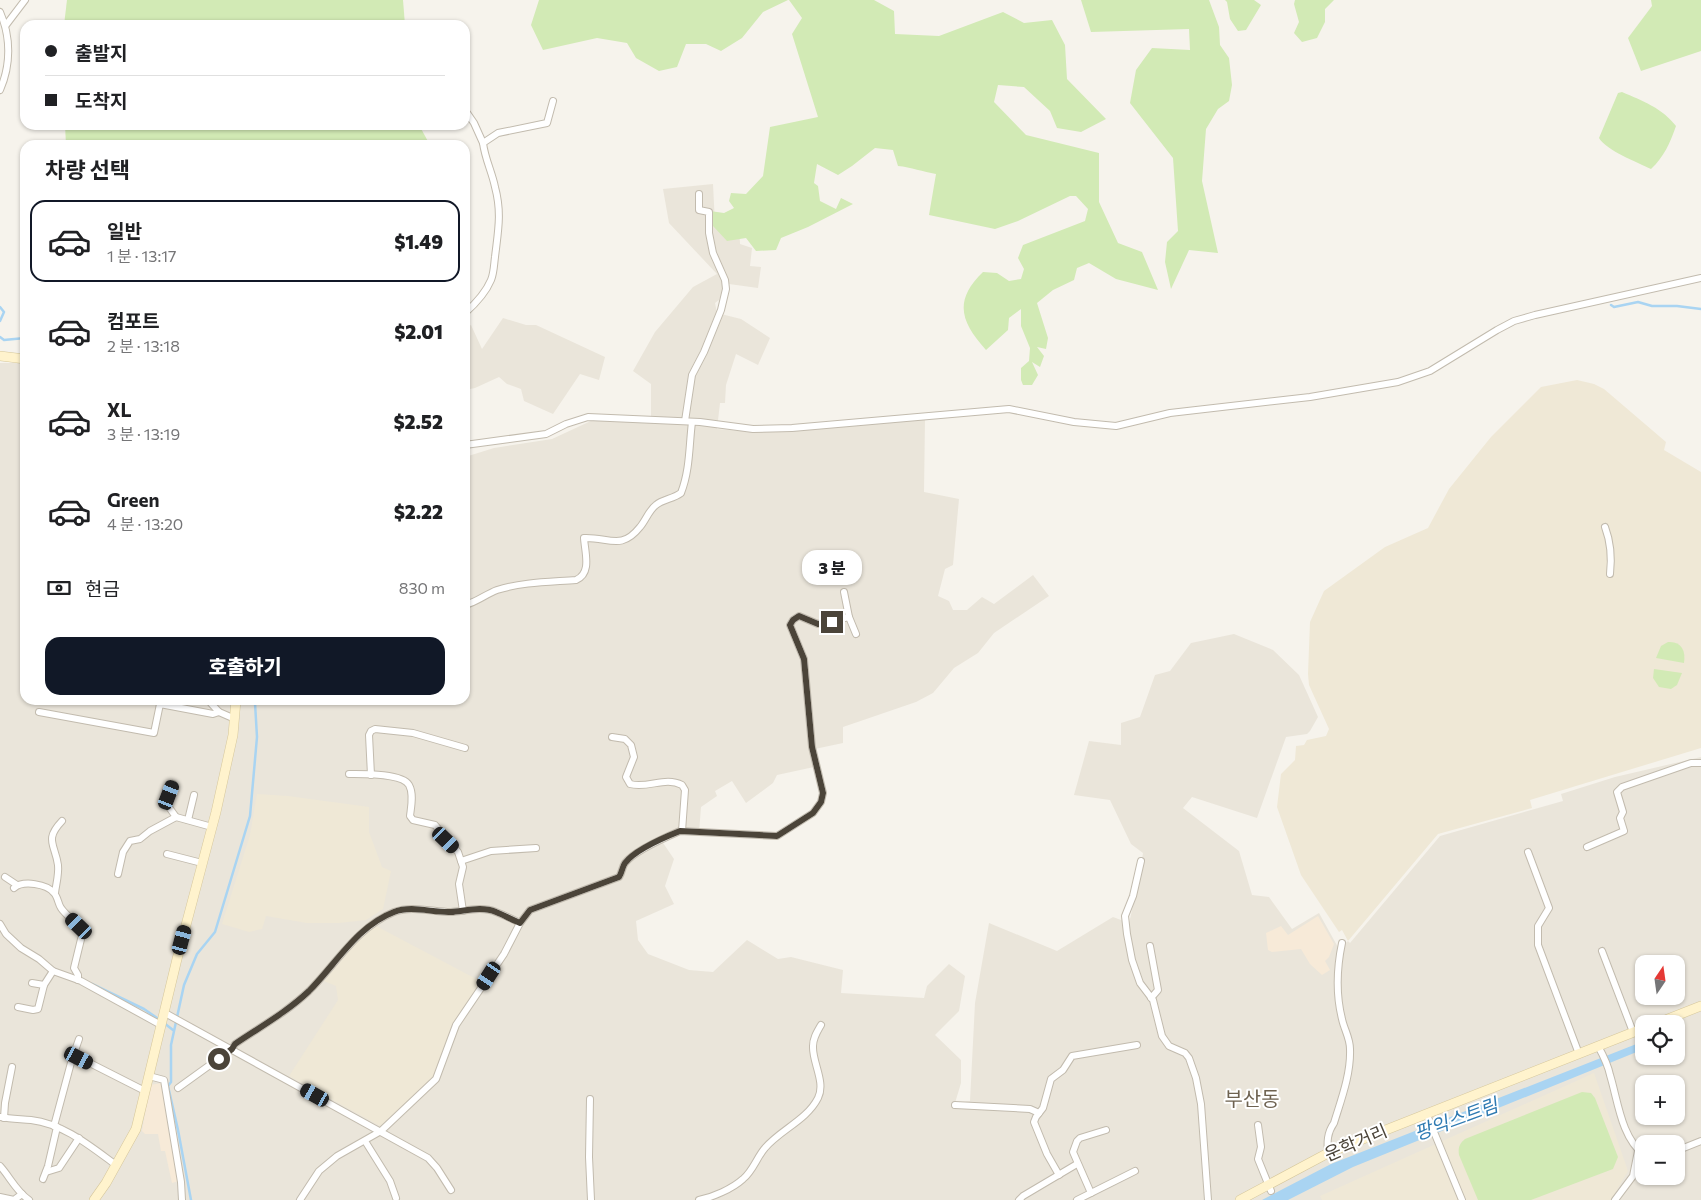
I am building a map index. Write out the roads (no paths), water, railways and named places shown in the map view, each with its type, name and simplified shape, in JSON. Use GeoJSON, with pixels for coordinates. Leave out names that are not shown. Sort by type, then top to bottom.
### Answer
{"type":"FeatureCollection","features":[{"type":"Feature","properties":{"kind":"street"},"geometry":{"type":"LineString","coordinates":[[6,25],[25,0]]}},
{"type":"Feature","properties":{"kind":"street"},"geometry":{"type":"LineString","coordinates":[[0,12],[6,25],[8,48],[7,68],[0,90]]}},
{"type":"Feature","properties":{"kind":"street"},"geometry":{"type":"LineString","coordinates":[[483,143],[498,133],[547,123],[553,101]]}},
{"type":"Feature","properties":{"kind":"street"},"geometry":{"type":"LineString","coordinates":[[470,118],[483,143],[485,160],[491,170],[500,213],[492,279],[470,308]]}},
{"type":"Feature","properties":{"kind":"street"},"geometry":{"type":"LineString","coordinates":[[470,604],[495,590],[515,585],[581,578],[586,569],[584,538],[597,538],[614,542],[625,541],[640,527],[658,503],[676,497],[681,493],[690,454],[688,422],[692,376],[721,310],[726,289],[725,280],[713,253],[709,234],[709,212],[699,210],[699,194]]}},
{"type":"Feature","properties":{"kind":"street"},"geometry":{"type":"LineString","coordinates":[[470,444],[546,434],[566,424],[588,417],[688,422],[753,429],[792,428],[1009,409],[1074,422],[1116,426],[1170,413],[1310,397],[1398,382],[1430,371],[1514,321],[1701,278]]}},
{"type":"Feature","properties":{"kind":"street"},"geometry":{"type":"LineString","coordinates":[[0,356],[20,358]]}},
{"type":"Feature","properties":{"kind":"street"},"geometry":{"type":"LineString","coordinates":[[1605,527],[1610,538],[1612,556],[1610,574]]}},
{"type":"Feature","properties":{"kind":"street"},"geometry":{"type":"LineString","coordinates":[[844,592],[849,617],[856,634]]}},
{"type":"Feature","properties":{"kind":"street"},"geometry":{"type":"LineString","coordinates":[[300,1200],[319,1171],[338,1156],[381,1131],[436,1080],[456,1025],[504,954],[520,923],[530,910],[619,877],[624,865],[631,857],[666,837],[682,831],[777,836],[813,813],[821,802],[823,793],[812,747],[804,659],[790,625],[799,616],[818,624],[849,617]]}},
{"type":"Feature","properties":{"kind":"street"},"geometry":{"type":"LineString","coordinates":[[39,712],[154,733],[160,705]]}},
{"type":"Feature","properties":{"kind":"street"},"geometry":{"type":"LineString","coordinates":[[165,705],[213,714],[219,712]]}},
{"type":"Feature","properties":{"kind":"street"},"geometry":{"type":"LineString","coordinates":[[213,705],[219,712],[235,719]]}},
{"type":"Feature","properties":{"kind":"street"},"geometry":{"type":"LineString","coordinates":[[94,1200],[136,1129],[177,959],[212,827],[233,735],[236,705]]}},
{"type":"Feature","properties":{"kind":"street"},"geometry":{"type":"LineString","coordinates":[[371,775],[369,735],[375,729],[413,733],[465,748]]}},
{"type":"Feature","properties":{"kind":"street"},"geometry":{"type":"LineString","coordinates":[[612,737],[625,739],[630,745],[634,757],[626,777],[630,784],[647,785],[666,780],[682,785],[685,790],[682,831]]}},
{"type":"Feature","properties":{"kind":"street"},"geometry":{"type":"LineString","coordinates":[[1587,847],[1624,831],[1620,818],[1623,812],[1617,792],[1622,787],[1691,763],[1701,763]]}},
{"type":"Feature","properties":{"kind":"street"},"geometry":{"type":"LineString","coordinates":[[349,774],[396,777],[410,786],[410,816],[413,820],[435,825],[458,852],[463,867],[459,884],[463,910]]}},
{"type":"Feature","properties":{"kind":"street"},"geometry":{"type":"LineString","coordinates":[[173,784],[166,803],[176,817],[212,827]]}},
{"type":"Feature","properties":{"kind":"street"},"geometry":{"type":"LineString","coordinates":[[188,820],[194,795]]}},
{"type":"Feature","properties":{"kind":"street"},"geometry":{"type":"LineString","coordinates":[[118,874],[124,852],[130,841],[140,839],[150,830],[176,817]]}},
{"type":"Feature","properties":{"kind":"street"},"geometry":{"type":"LineString","coordinates":[[54,893],[58,865],[51,842],[57,827],[62,821]]}},
{"type":"Feature","properties":{"kind":"street"},"geometry":{"type":"LineString","coordinates":[[461,861],[491,851],[536,848]]}},
{"type":"Feature","properties":{"kind":"street"},"geometry":{"type":"LineString","coordinates":[[1528,852],[1549,908],[1538,926],[1538,945],[1580,1054]]}},
{"type":"Feature","properties":{"kind":"street"},"geometry":{"type":"LineString","coordinates":[[167,854],[202,863]]}},
{"type":"Feature","properties":{"kind":"street"},"geometry":{"type":"LineString","coordinates":[[1141,861],[1133,896],[1125,916],[1132,960],[1140,983],[1151,998],[1162,1036],[1169,1046],[1185,1053],[1189,1058],[1196,1078],[1201,1104],[1208,1200]]}},
{"type":"Feature","properties":{"kind":"street"},"geometry":{"type":"LineString","coordinates":[[5,877],[16,887],[26,884],[46,886],[54,893],[60,907],[79,926],[82,932],[74,968],[78,978]]}},
{"type":"Feature","properties":{"kind":"street"},"geometry":{"type":"LineString","coordinates":[[178,1088],[232,1049],[235,1044],[279,1015],[308,992],[362,932],[379,919],[396,911],[408,909],[450,912],[478,909],[494,911],[520,923]]}},
{"type":"Feature","properties":{"kind":"street"},"geometry":{"type":"LineString","coordinates":[[0,924],[6,934],[21,948],[39,959],[53,971],[78,978],[164,1019],[180,1021],[428,1158],[437,1168],[450,1190]]}},
{"type":"Feature","properties":{"kind":"street"},"geometry":{"type":"LineString","coordinates":[[1328,1154],[1327,1142],[1330,1129],[1334,1124],[1350,1061],[1350,1048],[1342,1020],[1338,979],[1342,943]]}},
{"type":"Feature","properties":{"kind":"street"},"geometry":{"type":"LineString","coordinates":[[1150,946],[1158,990],[1151,998]]}},
{"type":"Feature","properties":{"kind":"street"},"geometry":{"type":"LineString","coordinates":[[1602,951],[1634,1032]]}},
{"type":"Feature","properties":{"kind":"street"},"geometry":{"type":"LineString","coordinates":[[18,1007],[38,1009],[44,985],[53,971]]}},
{"type":"Feature","properties":{"kind":"street"},"geometry":{"type":"LineString","coordinates":[[32,983],[44,985]]}},
{"type":"Feature","properties":{"kind":"street"},"geometry":{"type":"LineString","coordinates":[[1678,1015],[1701,1006]]}},
{"type":"Feature","properties":{"kind":"street"},"geometry":{"type":"LineString","coordinates":[[699,1200],[731,1187],[744,1179],[764,1149],[804,1115],[818,1098],[820,1089],[818,1070],[813,1057],[812,1045],[814,1036],[821,1025]]}},
{"type":"Feature","properties":{"kind":"street","name":"운학거리"},"geometry":{"type":"LineString","coordinates":[[1240,1200],[1269,1188],[1328,1154],[1428,1119],[1580,1054],[1600,1050],[1634,1032]]}},
{"type":"Feature","properties":{"kind":"street"},"geometry":{"type":"LineString","coordinates":[[43,1180],[79,1039]]}},
{"type":"Feature","properties":{"kind":"street"},"geometry":{"type":"LineString","coordinates":[[1059,1175],[1047,1154],[1034,1122],[1043,1108],[1051,1079],[1063,1070],[1072,1056],[1137,1045]]}},
{"type":"Feature","properties":{"kind":"street"},"geometry":{"type":"LineString","coordinates":[[1600,1050],[1607,1065],[1621,1117],[1630,1139],[1635,1145]]}},
{"type":"Feature","properties":{"kind":"street"},"geometry":{"type":"LineString","coordinates":[[74,1055],[145,1091]]}},
{"type":"Feature","properties":{"kind":"street"},"geometry":{"type":"LineString","coordinates":[[12,1067],[2,1118],[31,1120],[55,1127],[79,1138],[116,1165]]}},
{"type":"Feature","properties":{"kind":"street"},"geometry":{"type":"LineString","coordinates":[[149,1076],[164,1080],[181,1182],[182,1200]]}},
{"type":"Feature","properties":{"kind":"street"},"geometry":{"type":"LineString","coordinates":[[590,1099],[589,1158],[591,1200]]}},
{"type":"Feature","properties":{"kind":"street"},"geometry":{"type":"LineString","coordinates":[[955,1105],[1030,1109],[1039,1113]]}},
{"type":"Feature","properties":{"kind":"street"},"geometry":{"type":"LineString","coordinates":[[1428,1119],[1462,1200]]}},
{"type":"Feature","properties":{"kind":"street"},"geometry":{"type":"LineString","coordinates":[[1258,1125],[1261,1148],[1258,1158],[1269,1188]]}},
{"type":"Feature","properties":{"kind":"street"},"geometry":{"type":"LineString","coordinates":[[1091,1192],[1073,1152],[1077,1141],[1106,1130]]}},
{"type":"Feature","properties":{"kind":"street"},"geometry":{"type":"LineString","coordinates":[[46,1172],[59,1168],[79,1138]]}},
{"type":"Feature","properties":{"kind":"street"},"geometry":{"type":"LineString","coordinates":[[365,1140],[390,1181],[396,1198]]}},
{"type":"Feature","properties":{"kind":"street"},"geometry":{"type":"LineString","coordinates":[[1685,1147],[1701,1141]]}},
{"type":"Feature","properties":{"kind":"street"},"geometry":{"type":"LineString","coordinates":[[1019,1200],[1077,1164]]}},
{"type":"Feature","properties":{"kind":"street"},"geometry":{"type":"LineString","coordinates":[[0,1166],[10,1177],[16,1189],[29,1200]]}},
{"type":"Feature","properties":{"kind":"street"},"geometry":{"type":"LineString","coordinates":[[1615,1200],[1633,1176],[1635,1170]]}},
{"type":"Feature","properties":{"kind":"street"},"geometry":{"type":"LineString","coordinates":[[1076,1200],[1136,1171]]}},
{"type":"Feature","properties":{"kind":"street"},"geometry":{"type":"LineString","coordinates":[[0,1197],[14,1200],[22,1194]]}},
{"type":"Feature","properties":{"kind":"water","name":"팡익스트림"},"geometry":{"type":"Polygon","coordinates":[[[1635,1045],[1635,1053],[1353,1167],[1288,1200],[1262,1200],[1331,1164],[1635,1045]]]}},
{"type":"Feature","properties":{"kind":"waterway"},"geometry":{"type":"LineString","coordinates":[[1611,305],[1614,307],[1638,302],[1652,306],[1677,306],[1701,309]]}},
{"type":"Feature","properties":{"kind":"waterway"},"geometry":{"type":"LineString","coordinates":[[0,307],[4,312],[0,321]]}},
{"type":"Feature","properties":{"kind":"waterway"},"geometry":{"type":"LineString","coordinates":[[0,337],[4,340],[20,338]]}},
{"type":"Feature","properties":{"kind":"waterway"},"geometry":{"type":"LineString","coordinates":[[191,1200],[168,1086],[171,1082],[171,1045],[184,985],[197,954],[215,932],[250,816],[257,737],[255,705]]}},
{"type":"Feature","properties":{"kind":"waterway"},"geometry":{"type":"LineString","coordinates":[[92,984],[144,1009],[160,1020]]}},
{"type":"Feature","properties":{"kind":"waterway"},"geometry":{"type":"LineString","coordinates":[[164,1023],[173,1030]]}},
{"type":"Feature","properties":{"kind":"district","name":"부산동"},"geometry":{"type":"Point","coordinates":[1252,1099]}}]}
